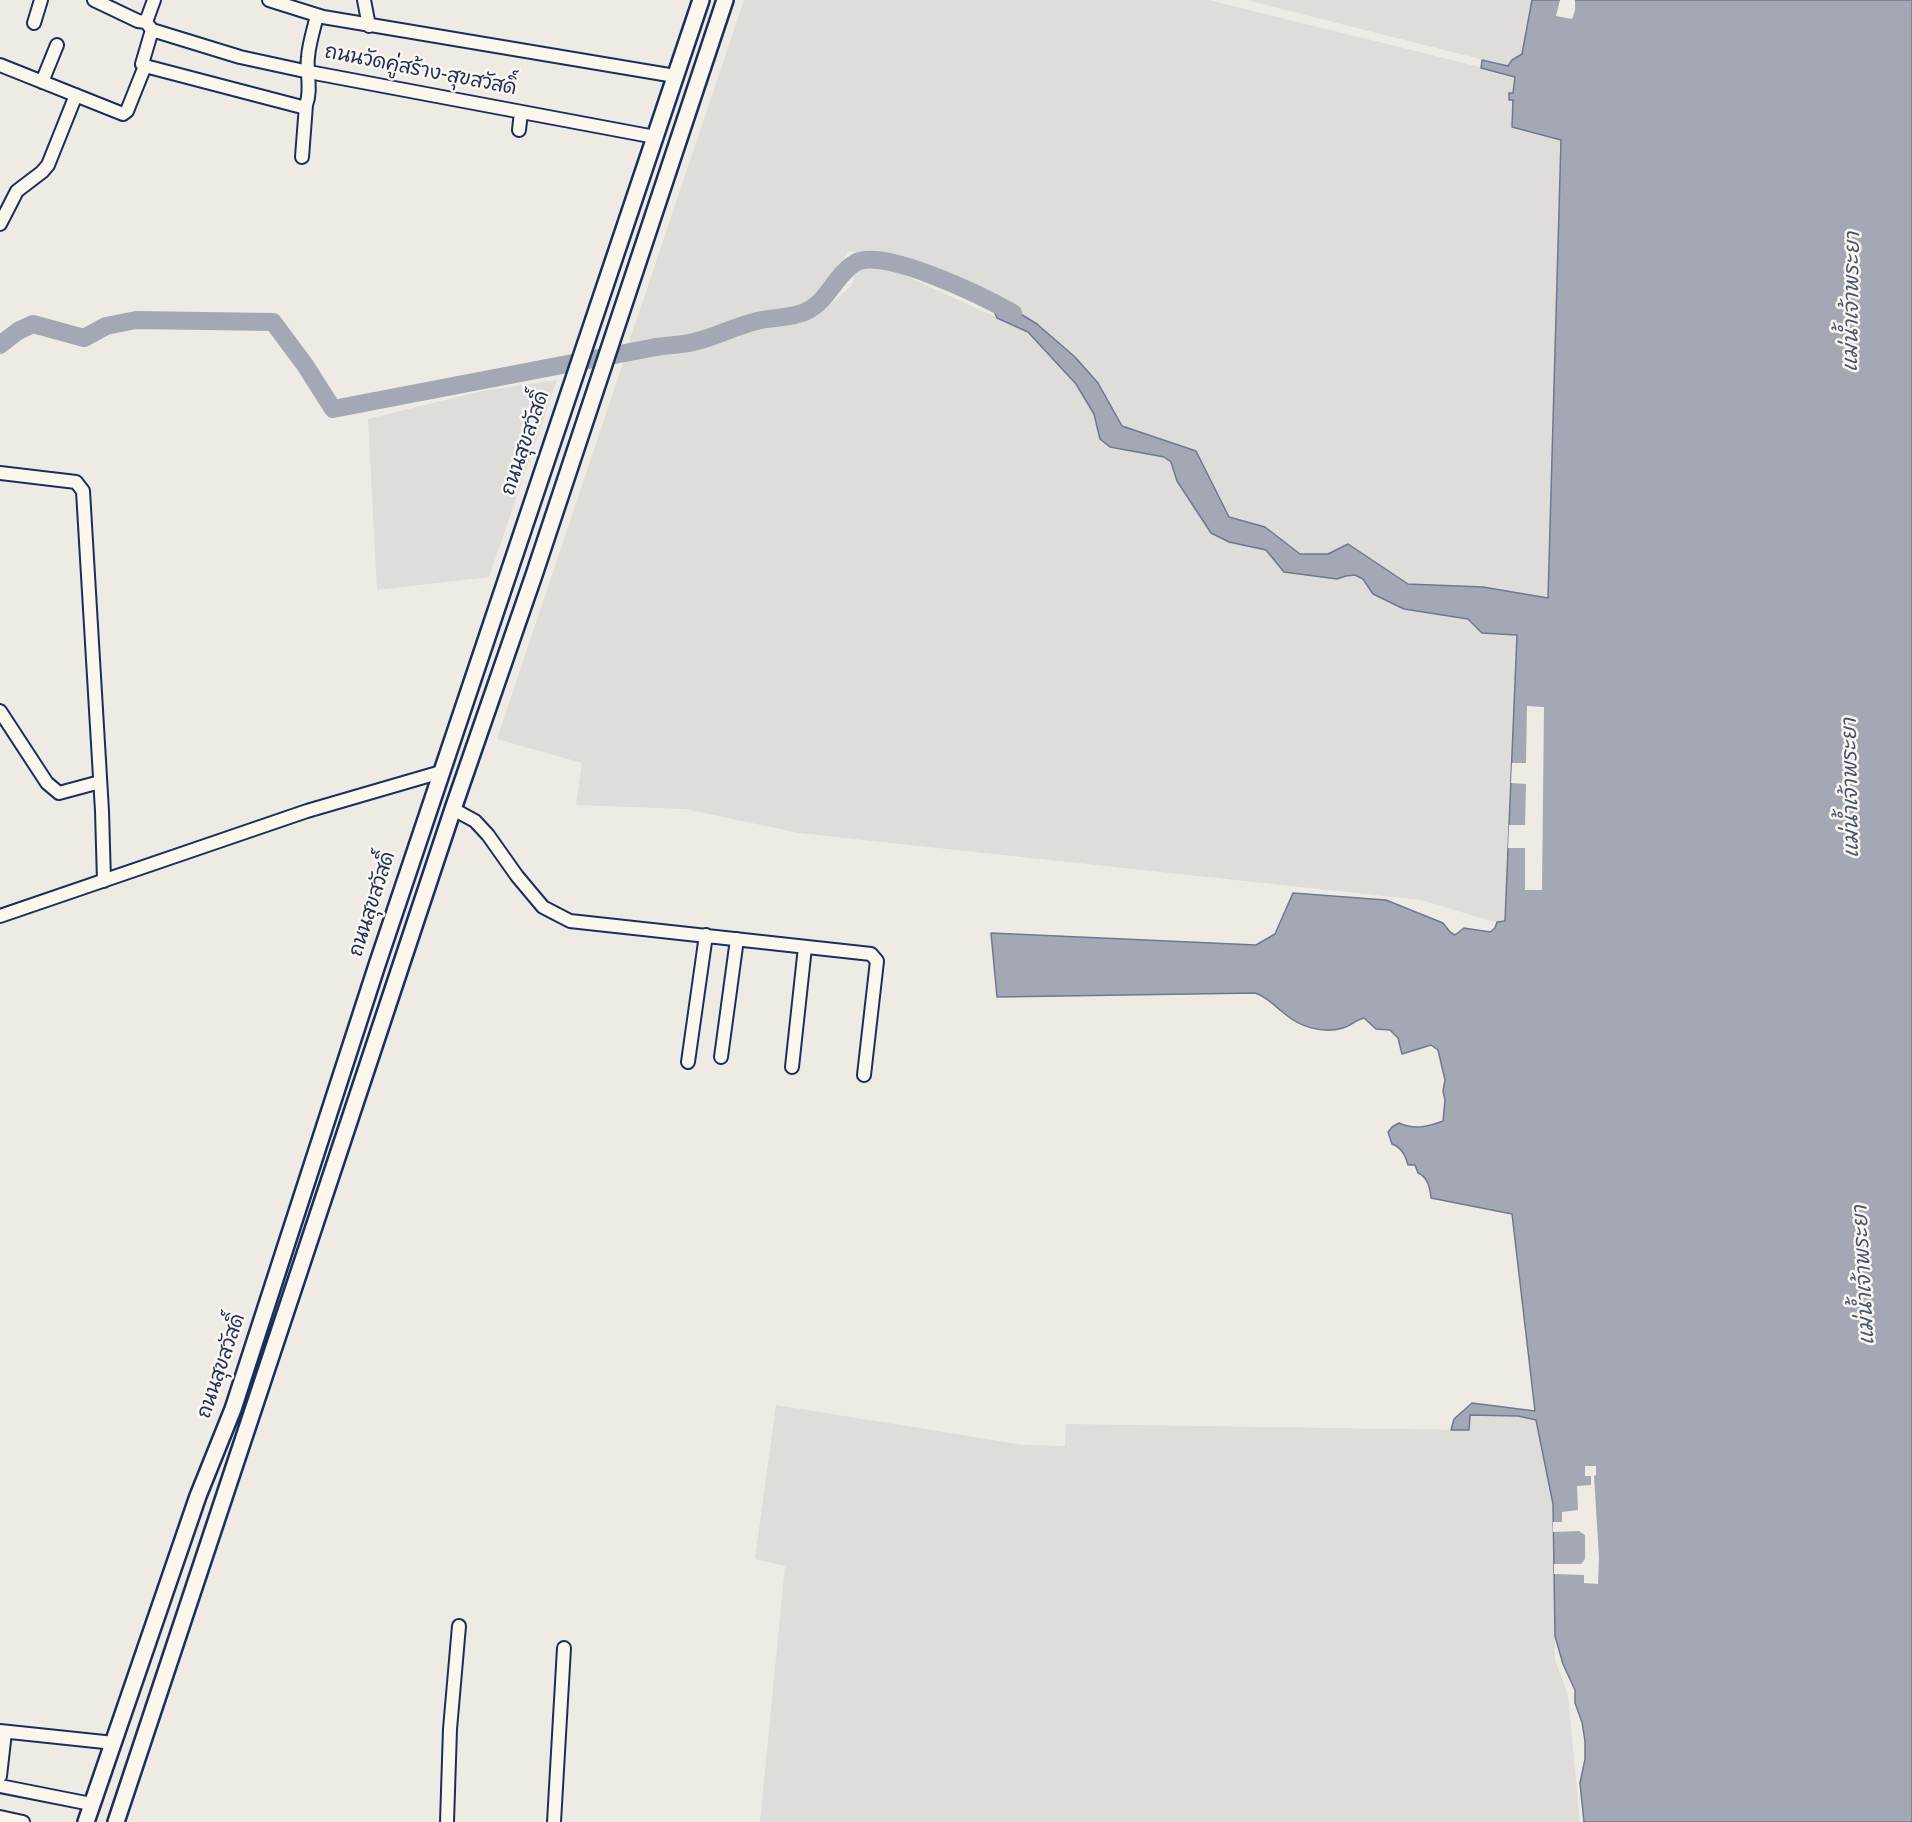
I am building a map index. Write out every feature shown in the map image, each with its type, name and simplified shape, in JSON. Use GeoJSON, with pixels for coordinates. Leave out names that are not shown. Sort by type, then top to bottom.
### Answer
{"type":"FeatureCollection","features":[{"type":"Feature","properties":{"kind":"main road","name":"ถนนสุขสวัสดิ์"},"geometry":{"type":"LineString","coordinates":[[86,1822],[198,1496],[233,1409],[441,772],[701,0]]}},
{"type":"Feature","properties":{"kind":"main road","name":"ถนนสุขสวัสดิ์"},"geometry":{"type":"LineString","coordinates":[[116,1822],[725,0]]}},
{"type":"Feature","properties":{"kind":"street"},"geometry":{"type":"LineString","coordinates":[[34,23],[41,0]]}},
{"type":"Feature","properties":{"kind":"street"},"geometry":{"type":"LineString","coordinates":[[94,0],[149,26],[240,57],[309,72],[308,58],[317,15]]}},
{"type":"Feature","properties":{"kind":"street"},"geometry":{"type":"LineString","coordinates":[[154,0],[142,64],[302,107],[306,105]]}},
{"type":"Feature","properties":{"kind":"street"},"geometry":{"type":"LineString","coordinates":[[269,0],[317,15],[369,26],[675,76]]}},
{"type":"Feature","properties":{"kind":"street"},"geometry":{"type":"LineString","coordinates":[[364,0],[369,26]]}},
{"type":"Feature","properties":{"kind":"street"},"geometry":{"type":"LineString","coordinates":[[42,82],[57,45]]}},
{"type":"Feature","properties":{"kind":"street"},"geometry":{"type":"LineString","coordinates":[[0,65],[123,114],[127,111],[145,66]]}},
{"type":"Feature","properties":{"kind":"street","name":"ถนนวัดคู่สร้าง-สุขสวัสดิ์"},"geometry":{"type":"LineString","coordinates":[[302,157],[309,72],[656,136]]}},
{"type":"Feature","properties":{"kind":"street"},"geometry":{"type":"LineString","coordinates":[[0,224],[17,191],[48,165],[76,95]]}},
{"type":"Feature","properties":{"kind":"street"},"geometry":{"type":"LineString","coordinates":[[519,130],[521,111]]}},
{"type":"Feature","properties":{"kind":"street"},"geometry":{"type":"LineString","coordinates":[[0,473],[76,482],[83,491],[104,881]]}},
{"type":"Feature","properties":{"kind":"street"},"geometry":{"type":"LineString","coordinates":[[0,711],[47,783],[59,793],[100,782]]}},
{"type":"Feature","properties":{"kind":"street"},"geometry":{"type":"LineString","coordinates":[[0,916],[307,811],[441,772]]}},
{"type":"Feature","properties":{"kind":"street"},"geometry":{"type":"LineString","coordinates":[[453,809],[475,821],[488,835],[530,893],[543,907],[570,921],[871,954],[877,961],[864,1075]]}},
{"type":"Feature","properties":{"kind":"street"},"geometry":{"type":"LineString","coordinates":[[688,1062],[706,935]]}},
{"type":"Feature","properties":{"kind":"street"},"geometry":{"type":"LineString","coordinates":[[721,1057],[737,939]]}},
{"type":"Feature","properties":{"kind":"street"},"geometry":{"type":"LineString","coordinates":[[792,1067],[805,947]]}},
{"type":"Feature","properties":{"kind":"street"},"geometry":{"type":"LineString","coordinates":[[447,1822],[450,1729],[459,1626]]}},
{"type":"Feature","properties":{"kind":"street"},"geometry":{"type":"LineString","coordinates":[[554,1822],[564,1648]]}},
{"type":"Feature","properties":{"kind":"street"},"geometry":{"type":"LineString","coordinates":[[0,1776],[2,1732],[114,1743]]}},
{"type":"Feature","properties":{"kind":"street"},"geometry":{"type":"LineString","coordinates":[[0,1786],[92,1804]]}},
{"type":"Feature","properties":{"kind":"street"},"geometry":{"type":"LineString","coordinates":[[0,1817],[23,1822]]}},
{"type":"Feature","properties":{"kind":"shaded area"},"geometry":{"type":"Polygon","coordinates":[[[744,0],[1209,0],[1516,76],[1513,93],[1509,94],[1509,99],[1561,140],[1548,598],[1483,587],[1408,584],[1348,544],[1328,554],[1300,554],[1265,527],[1229,517],[1196,452],[1122,426],[1098,383],[1075,357],[1037,324],[993,297],[929,265],[848,251],[810,315],[628,345],[744,0]]]}},
{"type":"Feature","properties":{"kind":"shaded area"},"geometry":{"type":"Polygon","coordinates":[[[1246,0],[1532,0],[1522,54],[1512,60],[1508,66],[1246,0]]]}},
{"type":"Feature","properties":{"kind":"shaded area"},"geometry":{"type":"Polygon","coordinates":[[[857,269],[891,269],[1028,332],[1076,384],[1094,414],[1101,439],[1110,447],[1164,457],[1171,462],[1177,481],[1229,542],[1266,549],[1284,572],[1336,579],[1355,575],[1363,579],[1373,594],[1404,609],[1468,619],[1482,633],[1517,635],[1505,922],[1491,921],[1421,900],[799,833],[685,809],[576,805],[582,763],[497,739],[624,360],[815,318],[851,286],[857,269]]]}},
{"type":"Feature","properties":{"kind":"shaded area"},"geometry":{"type":"Polygon","coordinates":[[[557,380],[489,577],[377,590],[368,419],[482,391],[557,380]]]}},
{"type":"Feature","properties":{"kind":"shaded area"},"geometry":{"type":"Polygon","coordinates":[[[776,1405],[1024,1445],[1065,1446],[1066,1424],[1468,1430],[1470,1415],[1518,1416],[1536,1420],[1553,1504],[1555,1660],[1568,1695],[1580,1822],[760,1822],[785,1566],[755,1559],[776,1405]]]}},
{"type":"Feature","properties":{"kind":"water","name":"แม่น้ำเจ้าพระยา"},"geometry":{"type":"Polygon","coordinates":[[[1532,0],[1912,0],[1912,1822],[1584,1822],[1580,1783],[1585,1759],[1585,1741],[1582,1722],[1575,1703],[1575,1690],[1563,1664],[1555,1636],[1553,1504],[1536,1420],[1518,1416],[1470,1415],[1469,1430],[1451,1430],[1454,1419],[1472,1403],[1535,1411],[1512,1214],[1431,1198],[1426,1180],[1418,1173],[1415,1165],[1408,1165],[1403,1153],[1392,1144],[1388,1132],[1399,1123],[1421,1127],[1443,1121],[1445,1080],[1438,1050],[1431,1045],[1402,1054],[1398,1038],[1390,1030],[1376,1029],[1364,1018],[1335,1030],[1320,1030],[1305,1026],[1291,1019],[1267,999],[1255,993],[997,997],[991,933],[1256,945],[1275,934],[1293,893],[1386,900],[1443,923],[1455,935],[1464,928],[1490,932],[1495,928],[1497,922],[1505,921],[1517,635],[1482,633],[1468,619],[1404,609],[1373,594],[1363,579],[1355,575],[1337,579],[1284,572],[1266,550],[1229,542],[1211,533],[1177,481],[1171,462],[1164,457],[1110,447],[1100,439],[1094,414],[1076,384],[1028,332],[997,318],[991,304],[993,297],[1037,324],[1075,357],[1098,383],[1122,426],[1196,451],[1229,517],[1265,527],[1300,554],[1328,554],[1348,544],[1408,584],[1483,587],[1548,598],[1561,140],[1512,127],[1513,100],[1509,100],[1509,93],[1513,93],[1515,77],[1481,68],[1482,60],[1508,66],[1512,60],[1522,54],[1532,0]]]}},
{"type":"Feature","properties":{"kind":"pier"},"geometry":{"type":"Polygon","coordinates":[[[1560,0],[1575,0],[1572,19],[1556,16],[1560,0]]]}},
{"type":"Feature","properties":{"kind":"pier"},"geometry":{"type":"Polygon","coordinates":[[[1527,706],[1544,707],[1542,890],[1525,890],[1525,848],[1508,848],[1509,825],[1525,825],[1526,784],[1511,783],[1512,763],[1526,763],[1527,706]]]}},
{"type":"Feature","properties":{"kind":"pier"},"geometry":{"type":"Polygon","coordinates":[[[1585,1466],[1596,1466],[1594,1476],[1599,1558],[1598,1584],[1584,1583],[1584,1575],[1554,1574],[1554,1564],[1581,1564],[1585,1559],[1585,1535],[1579,1531],[1553,1532],[1553,1522],[1562,1522],[1562,1512],[1578,1510],[1577,1486],[1591,1485],[1591,1476],[1585,1476],[1585,1466]]]}},
{"type":"Feature","properties":{"kind":"waterway"},"geometry":{"type":"LineString","coordinates":[[0,345],[18,331],[33,324],[84,338],[106,326],[136,320],[273,322],[305,365],[333,409],[692,342],[754,322],[796,315],[807,311],[821,301],[848,268],[855,263],[868,260],[910,267],[981,296],[1013,313]]}}]}
